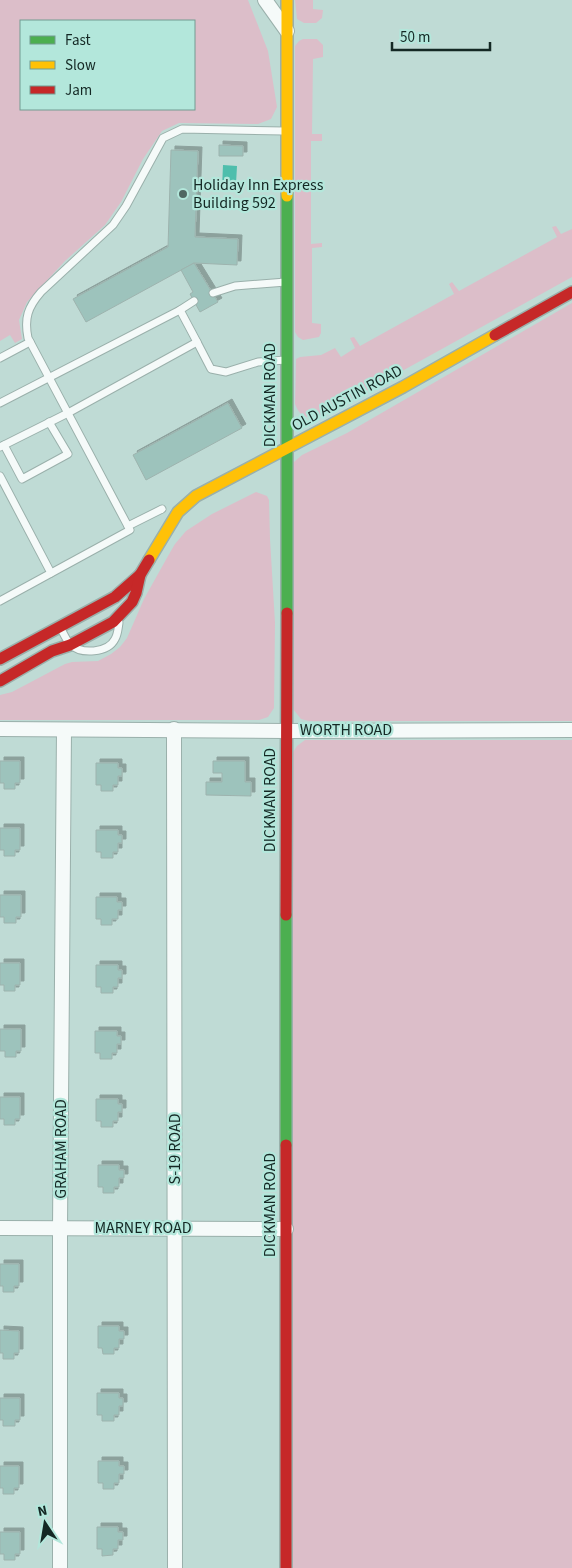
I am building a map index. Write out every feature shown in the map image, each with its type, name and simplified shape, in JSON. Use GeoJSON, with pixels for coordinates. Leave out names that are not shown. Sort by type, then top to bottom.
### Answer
{"type":"FeatureCollection","features":[{"type":"Feature","properties":{"kind":"street"},"geometry":{"type":"LineString","coordinates":[[265,0],[287,31]]}},
{"type":"Feature","properties":{"kind":"street","name":"DICKMAN ROAD"},"geometry":{"type":"LineString","coordinates":[[286,1568],[287,0]]}},
{"type":"Feature","properties":{"kind":"street","name":"OLD AUSTIN ROAD"},"geometry":{"type":"LineString","coordinates":[[2,680],[52,651],[113,622],[134,598],[140,575],[167,528],[178,512],[196,496],[403,387],[572,292]]}},
{"type":"Feature","properties":{"kind":"street","name":"OLD AUSTIN ROAD"},"geometry":{"type":"LineString","coordinates":[[0,659],[115,597],[140,575]]}},
{"type":"Feature","properties":{"kind":"street","name":"WORTH ROAD"},"geometry":{"type":"LineString","coordinates":[[0,729],[572,730]]}},
{"type":"Feature","properties":{"kind":"street","name":"GRAHAM ROAD"},"geometry":{"type":"LineString","coordinates":[[60,1568],[60,1228],[64,730]]}},
{"type":"Feature","properties":{"kind":"street","name":"S-19 ROAD"},"geometry":{"type":"LineString","coordinates":[[174,730],[175,1568]]}},
{"type":"Feature","properties":{"kind":"street","name":"MARNEY ROAD"},"geometry":{"type":"LineString","coordinates":[[0,1228],[286,1228]]}},
{"type":"Feature","properties":{"kind":"lane"},"geometry":{"type":"LineString","coordinates":[[0,601],[130,530],[30,342],[26,329],[26,316],[32,303],[41,292],[113,225],[126,206],[163,138],[182,129],[287,131]]}},
{"type":"Feature","properties":{"kind":"lane"},"geometry":{"type":"LineString","coordinates":[[213,293],[235,286],[286,282]]}},
{"type":"Feature","properties":{"kind":"lane"},"geometry":{"type":"LineString","coordinates":[[0,403],[194,301]]}},
{"type":"Feature","properties":{"kind":"lane"},"geometry":{"type":"LineString","coordinates":[[180,310],[211,369],[226,372],[258,362],[286,360]]}},
{"type":"Feature","properties":{"kind":"lane"},"geometry":{"type":"LineString","coordinates":[[0,358],[30,342]]}},
{"type":"Feature","properties":{"kind":"lane"},"geometry":{"type":"LineString","coordinates":[[49,422],[68,454],[22,479],[2,446],[49,422],[68,413],[197,342]]}},
{"type":"Feature","properties":{"kind":"lane"},"geometry":{"type":"LineString","coordinates":[[0,476],[52,573]]}},
{"type":"Feature","properties":{"kind":"lane"},"geometry":{"type":"LineString","coordinates":[[128,526],[162,508]]}},
{"type":"Feature","properties":{"kind":"lane"},"geometry":{"type":"LineString","coordinates":[[60,627],[70,644],[85,652],[96,651],[110,644],[115,639],[120,615]]}},
{"type":"Feature","properties":{"kind":"shaded area"},"geometry":{"type":"Polygon","coordinates":[[[0,0],[248,0],[268,51],[277,107],[271,119],[258,124],[179,123],[162,131],[143,159],[121,202],[105,225],[65,261],[27,302],[19,320],[22,339],[15,343],[10,335],[0,341],[0,0]]]}},
{"type":"Feature","properties":{"kind":"shaded area"},"geometry":{"type":"Polygon","coordinates":[[[295,0],[313,0],[313,9],[323,10],[322,18],[316,23],[304,23],[297,19],[295,0]]]}},
{"type":"Feature","properties":{"kind":"shaded area"},"geometry":{"type":"Polygon","coordinates":[[[303,39],[317,39],[323,45],[323,57],[313,59],[312,134],[322,134],[322,141],[311,141],[311,244],[322,243],[322,247],[312,248],[312,323],[321,324],[321,333],[319,337],[303,340],[295,332],[295,46],[303,39]]]}},
{"type":"Feature","properties":{"kind":"shaded area"},"geometry":{"type":"Polygon","coordinates":[[[223,165],[237,166],[236,184],[241,184],[241,189],[222,188],[223,165]]]}},
{"type":"Feature","properties":{"kind":"shaded area"},"geometry":{"type":"Polygon","coordinates":[[[556,226],[561,234],[572,229],[572,277],[328,412],[308,417],[301,414],[298,410],[295,404],[296,359],[321,355],[335,348],[341,357],[355,348],[350,338],[354,337],[360,346],[454,294],[449,284],[452,282],[459,291],[557,237],[552,227],[556,226]]]}},
{"type":"Feature","properties":{"kind":"shaded area"},"geometry":{"type":"Polygon","coordinates":[[[572,303],[572,721],[309,721],[301,719],[293,709],[294,462],[302,455],[347,433],[572,303]]]}},
{"type":"Feature","properties":{"kind":"shaded area"},"geometry":{"type":"Polygon","coordinates":[[[256,492],[267,496],[269,500],[275,623],[274,708],[268,717],[259,720],[0,720],[0,695],[12,692],[65,664],[98,661],[120,647],[127,638],[144,599],[168,556],[186,531],[212,514],[256,492]]]}},
{"type":"Feature","properties":{"kind":"shaded area"},"geometry":{"type":"Polygon","coordinates":[[[305,740],[572,740],[572,1568],[292,1568],[292,754],[297,746],[305,740]]]}},
{"type":"Feature","properties":{"kind":"building"},"geometry":{"type":"Polygon","coordinates":[[[219,145],[243,146],[243,156],[219,156],[219,145]]]}},
{"type":"Feature","properties":{"kind":"building","name":"Holiday Inn Express Building 592"},"geometry":{"type":"Polygon","coordinates":[[[171,150],[198,151],[195,237],[238,239],[237,265],[194,263],[86,322],[73,299],[168,247],[171,150]]]}},
{"type":"Feature","properties":{"kind":"building"},"geometry":{"type":"Polygon","coordinates":[[[194,263],[218,302],[200,312],[190,294],[193,292],[181,270],[194,263]]]}},
{"type":"Feature","properties":{"kind":"building"},"geometry":{"type":"Polygon","coordinates":[[[228,403],[242,428],[146,480],[133,455],[228,403]]]}},
{"type":"Feature","properties":{"kind":"building"},"geometry":{"type":"Polygon","coordinates":[[[0,761],[20,761],[20,783],[15,783],[15,789],[4,789],[4,783],[0,783],[0,761]]]}},
{"type":"Feature","properties":{"kind":"building"},"geometry":{"type":"Polygon","coordinates":[[[213,761],[245,761],[245,782],[251,782],[251,796],[206,795],[206,782],[222,782],[222,773],[213,773],[213,761]]]}},
{"type":"Feature","properties":{"kind":"building"},"geometry":{"type":"Polygon","coordinates":[[[96,763],[118,763],[118,768],[122,768],[122,776],[118,776],[118,785],[113,785],[113,791],[101,791],[101,785],[96,785],[96,763]]]}},
{"type":"Feature","properties":{"kind":"building"},"geometry":{"type":"Polygon","coordinates":[[[0,828],[20,828],[20,850],[15,850],[15,856],[4,856],[4,850],[0,850],[0,828]]]}},
{"type":"Feature","properties":{"kind":"building"},"geometry":{"type":"Polygon","coordinates":[[[96,830],[118,830],[118,835],[122,835],[122,843],[118,843],[118,852],[113,852],[113,858],[101,858],[101,852],[96,852],[96,830]]]}},
{"type":"Feature","properties":{"kind":"building"},"geometry":{"type":"Polygon","coordinates":[[[0,895],[21,895],[21,917],[16,917],[16,923],[4,923],[4,917],[0,917],[0,895]]]}},
{"type":"Feature","properties":{"kind":"building"},"geometry":{"type":"Polygon","coordinates":[[[96,897],[117,897],[117,902],[122,902],[122,910],[118,910],[118,919],[112,919],[112,925],[101,925],[101,919],[96,919],[96,897]]]}},
{"type":"Feature","properties":{"kind":"building"},"geometry":{"type":"Polygon","coordinates":[[[0,963],[20,963],[20,985],[15,985],[15,991],[4,991],[4,985],[0,985],[0,963]]]}},
{"type":"Feature","properties":{"kind":"building"},"geometry":{"type":"Polygon","coordinates":[[[96,965],[118,965],[118,970],[122,970],[122,978],[118,978],[118,987],[113,987],[113,993],[101,993],[101,987],[96,987],[96,965]]]}},
{"type":"Feature","properties":{"kind":"building"},"geometry":{"type":"Polygon","coordinates":[[[0,1029],[21,1029],[21,1051],[16,1051],[16,1057],[5,1057],[5,1051],[0,1051],[0,1029]]]}},
{"type":"Feature","properties":{"kind":"building"},"geometry":{"type":"Polygon","coordinates":[[[95,1031],[117,1031],[117,1036],[121,1036],[121,1044],[117,1044],[117,1053],[112,1053],[112,1059],[100,1059],[100,1053],[95,1053],[95,1031]]]}},
{"type":"Feature","properties":{"kind":"building"},"geometry":{"type":"Polygon","coordinates":[[[0,1097],[20,1097],[20,1119],[15,1119],[15,1125],[4,1125],[4,1119],[0,1119],[0,1097]]]}},
{"type":"Feature","properties":{"kind":"building"},"geometry":{"type":"Polygon","coordinates":[[[96,1099],[118,1099],[118,1104],[122,1104],[122,1112],[118,1112],[118,1121],[113,1121],[113,1127],[101,1127],[101,1121],[96,1121],[96,1099]]]}},
{"type":"Feature","properties":{"kind":"building"},"geometry":{"type":"Polygon","coordinates":[[[98,1165],[119,1165],[119,1170],[124,1170],[124,1178],[119,1178],[119,1187],[114,1187],[114,1193],[103,1193],[103,1187],[98,1187],[98,1165]]]}},
{"type":"Feature","properties":{"kind":"building"},"geometry":{"type":"Polygon","coordinates":[[[0,1264],[19,1264],[19,1286],[14,1286],[14,1292],[3,1292],[3,1286],[0,1286],[0,1264]]]}},
{"type":"Feature","properties":{"kind":"building"},"geometry":{"type":"Polygon","coordinates":[[[98,1326],[119,1326],[119,1331],[124,1331],[124,1339],[119,1339],[119,1348],[114,1348],[114,1354],[103,1354],[102,1348],[98,1348],[98,1326]]]}},
{"type":"Feature","properties":{"kind":"building"},"geometry":{"type":"Polygon","coordinates":[[[0,1330],[19,1331],[19,1353],[14,1353],[14,1359],[3,1359],[3,1353],[0,1353],[0,1330]]]}},
{"type":"Feature","properties":{"kind":"building"},"geometry":{"type":"Polygon","coordinates":[[[97,1393],[119,1393],[119,1398],[123,1398],[123,1406],[119,1406],[119,1415],[114,1415],[114,1421],[102,1421],[102,1415],[97,1415],[97,1393]]]}},
{"type":"Feature","properties":{"kind":"building"},"geometry":{"type":"Polygon","coordinates":[[[0,1398],[20,1398],[20,1420],[15,1420],[15,1426],[3,1426],[3,1420],[0,1420],[0,1398]]]}},
{"type":"Feature","properties":{"kind":"building"},"geometry":{"type":"Polygon","coordinates":[[[98,1461],[119,1461],[119,1466],[124,1466],[124,1474],[119,1474],[119,1483],[114,1483],[114,1489],[103,1489],[103,1483],[98,1483],[98,1461]]]}},
{"type":"Feature","properties":{"kind":"building"},"geometry":{"type":"Polygon","coordinates":[[[0,1466],[19,1466],[19,1488],[14,1488],[14,1494],[3,1494],[3,1488],[0,1488],[0,1466]]]}},
{"type":"Feature","properties":{"kind":"building"},"geometry":{"type":"Polygon","coordinates":[[[97,1527],[118,1527],[118,1532],[123,1532],[123,1540],[118,1540],[118,1549],[113,1549],[113,1555],[102,1556],[102,1549],[97,1549],[97,1527]]]}},
{"type":"Feature","properties":{"kind":"building"},"geometry":{"type":"Polygon","coordinates":[[[0,1532],[20,1532],[20,1554],[15,1554],[15,1560],[4,1560],[4,1554],[0,1554],[0,1532]]]}},
{"type":"Feature","properties":{"kind":"traffic: fast"},"geometry":{"type":"LineString","coordinates":[[287,196],[287,613]]}},
{"type":"Feature","properties":{"kind":"traffic: fast"},"geometry":{"type":"LineString","coordinates":[[286,915],[286,1145]]}},
{"type":"Feature","properties":{"kind":"traffic: slow"},"geometry":{"type":"LineString","coordinates":[[287,0],[287,196]]}},
{"type":"Feature","properties":{"kind":"traffic: slow"},"geometry":{"type":"LineString","coordinates":[[149,560],[178,512],[196,496],[403,387],[495,335]]}},
{"type":"Feature","properties":{"kind":"traffic: jam"},"geometry":{"type":"LineString","coordinates":[[495,335],[572,292]]}},
{"type":"Feature","properties":{"kind":"traffic: jam"},"geometry":{"type":"LineString","coordinates":[[0,681],[52,651],[70,645],[113,622],[132,602],[140,575],[149,560]]}},
{"type":"Feature","properties":{"kind":"traffic: jam"},"geometry":{"type":"LineString","coordinates":[[0,659],[115,597],[140,575]]}},
{"type":"Feature","properties":{"kind":"traffic: jam"},"geometry":{"type":"LineString","coordinates":[[286,915],[287,613]]}},
{"type":"Feature","properties":{"kind":"traffic: jam"},"geometry":{"type":"LineString","coordinates":[[286,1145],[286,1568]]}},
{"type":"Feature","properties":{"kind":"place","name":"Holiday Inn Express Building 592"},"geometry":{"type":"Point","coordinates":[183,194]}}]}
